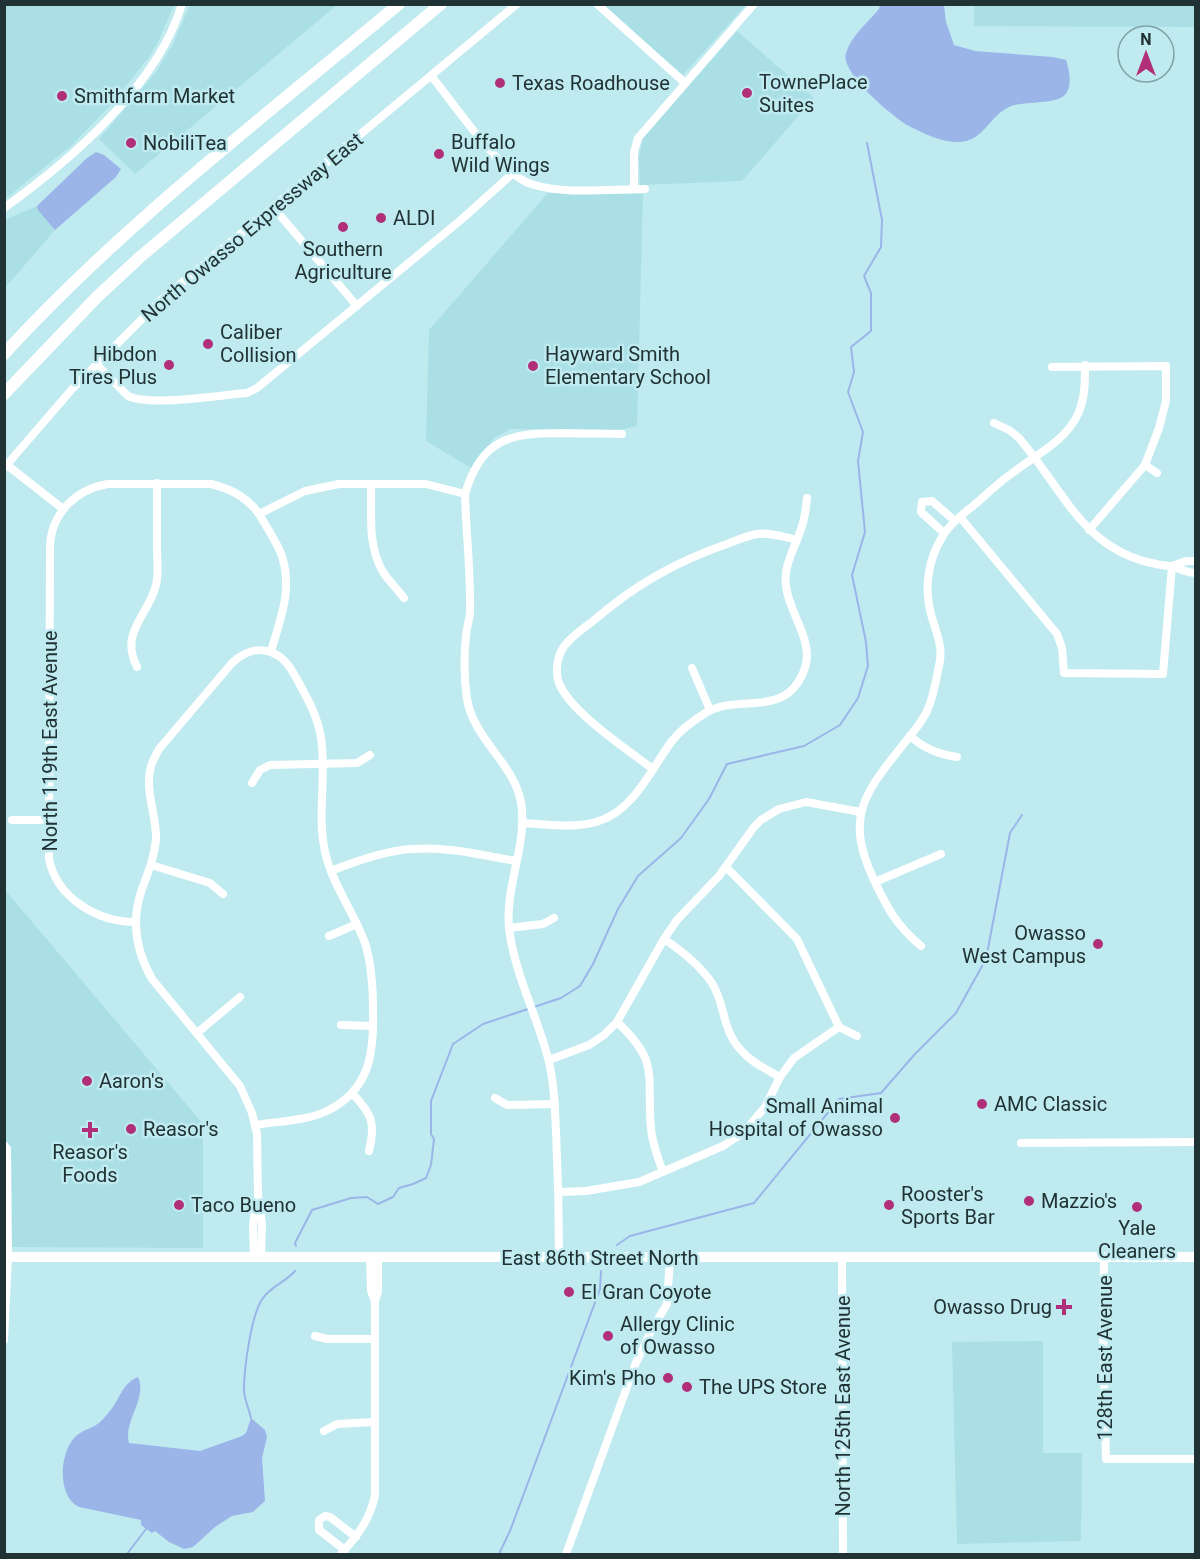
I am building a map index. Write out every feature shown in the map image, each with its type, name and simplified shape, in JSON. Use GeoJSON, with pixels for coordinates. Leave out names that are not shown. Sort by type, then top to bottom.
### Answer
{"type":"FeatureCollection","features":[{"type":"Feature","properties":{"kind":"highway"},"geometry":{"type":"LineString","coordinates":[[4,354],[53,302],[138,222],[399,4]]}},
{"type":"Feature","properties":{"kind":"highway"},"geometry":{"type":"LineString","coordinates":[[4,394],[74,319],[140,257],[441,4]]}},
{"type":"Feature","properties":{"kind":"main road","name":"East 86th Street North"},"geometry":{"type":"LineString","coordinates":[[6,1257],[1196,1257]]}},
{"type":"Feature","properties":{"kind":"street"},"geometry":{"type":"LineString","coordinates":[[4,208],[60,166],[128,96],[164,45],[178,18],[182,4]]}},
{"type":"Feature","properties":{"kind":"street","name":"North Owasso Expressway East"},"geometry":{"type":"LineString","coordinates":[[6,467],[73,388],[161,300],[517,4]]}},
{"type":"Feature","properties":{"kind":"street"},"geometry":{"type":"LineString","coordinates":[[597,4],[685,83]]}},
{"type":"Feature","properties":{"kind":"street"},"geometry":{"type":"LineString","coordinates":[[634,189],[634,152],[638,138],[754,4]]}},
{"type":"Feature","properties":{"kind":"street"},"geometry":{"type":"LineString","coordinates":[[432,77],[512,174],[529,184],[555,189],[645,189]]}},
{"type":"Feature","properties":{"kind":"street"},"geometry":{"type":"LineString","coordinates":[[97,365],[128,396],[134,399],[168,399],[246,393],[257,388],[462,219],[512,174]]}},
{"type":"Feature","properties":{"kind":"street"},"geometry":{"type":"LineString","coordinates":[[273,207],[357,306]]}},
{"type":"Feature","properties":{"kind":"street"},"geometry":{"type":"LineString","coordinates":[[921,946],[897,924],[874,882],[860,846],[861,812],[874,781],[926,715],[930,705],[940,658],[939,639],[930,610],[927,587],[933,557],[944,533],[957,519],[1034,456],[1059,440],[1077,416],[1084,390],[1085,365]]}},
{"type":"Feature","properties":{"kind":"street"},"geometry":{"type":"LineString","coordinates":[[1052,367],[1166,366],[1166,401],[1159,428],[1144,465],[1089,530]]}},
{"type":"Feature","properties":{"kind":"street"},"geometry":{"type":"LineString","coordinates":[[994,423],[1019,438],[1089,530],[1115,551],[1157,565],[1173,567],[1187,573],[1196,573]]}},
{"type":"Feature","properties":{"kind":"street"},"geometry":{"type":"LineString","coordinates":[[559,1258],[555,1104],[549,1060],[513,950],[509,928],[509,894],[522,823],[520,801],[516,784],[508,769],[477,729],[467,701],[466,656],[470,614],[465,494],[476,466],[502,441],[528,434],[622,434]]}},
{"type":"Feature","properties":{"kind":"street"},"geometry":{"type":"LineString","coordinates":[[1144,465],[1157,473]]}},
{"type":"Feature","properties":{"kind":"street"},"geometry":{"type":"LineString","coordinates":[[6,467],[63,509],[79,494],[97,486],[157,483],[211,484],[227,488],[246,499],[259,514],[279,550],[286,575],[287,590],[284,609],[271,651]]}},
{"type":"Feature","properties":{"kind":"street"},"geometry":{"type":"LineString","coordinates":[[137,667],[132,649],[133,631],[152,596],[157,577],[157,483]]}},
{"type":"Feature","properties":{"kind":"street"},"geometry":{"type":"LineString","coordinates":[[259,514],[293,496],[318,487],[339,484],[426,484],[465,494]]}},
{"type":"Feature","properties":{"kind":"street"},"geometry":{"type":"LineString","coordinates":[[371,484],[372,533],[377,558],[383,572],[404,598]]}},
{"type":"Feature","properties":{"kind":"street"},"geometry":{"type":"LineString","coordinates":[[522,823],[570,826],[600,821],[630,801],[689,723],[710,710],[779,699],[795,686],[806,666],[806,643],[786,586],[787,563],[804,518],[807,498]]}},
{"type":"Feature","properties":{"kind":"street"},"geometry":{"type":"LineString","coordinates":[[944,533],[921,512],[922,502],[932,501],[957,519],[1057,634],[1062,648],[1064,673],[1163,674],[1173,567]]}},
{"type":"Feature","properties":{"kind":"street","name":"North 119th East Avenue"},"geometry":{"type":"LineString","coordinates":[[63,509],[56,520],[50,545],[49,858],[55,878],[71,897],[98,915],[114,920],[136,922]]}},
{"type":"Feature","properties":{"kind":"street"},"geometry":{"type":"LineString","coordinates":[[653,769],[602,730],[572,702],[559,683],[558,659],[562,649],[569,640],[643,582],[699,553],[756,534],[772,534],[797,540]]}},
{"type":"Feature","properties":{"kind":"street"},"geometry":{"type":"LineString","coordinates":[[1173,567],[1186,561],[1196,561]]}},
{"type":"Feature","properties":{"kind":"street"},"geometry":{"type":"LineString","coordinates":[[256,1125],[322,1113],[352,1093],[367,1070],[371,1057],[374,1026],[372,974],[365,944],[331,871],[323,838],[321,735],[312,707],[291,669],[271,651],[254,651],[240,656],[159,749],[151,765],[149,777],[156,840],[151,865],[138,901],[136,922],[138,947],[146,968],[160,989],[240,1086],[252,1113],[257,1134],[258,1195],[253,1225],[258,1258]]}},
{"type":"Feature","properties":{"kind":"street"},"geometry":{"type":"LineString","coordinates":[[692,668],[710,710]]}},
{"type":"Feature","properties":{"kind":"street"},"geometry":{"type":"LineString","coordinates":[[910,736],[938,754],[957,757]]}},
{"type":"Feature","properties":{"kind":"street"},"geometry":{"type":"LineString","coordinates":[[252,783],[260,770],[270,765],[357,763],[370,755]]}},
{"type":"Feature","properties":{"kind":"street"},"geometry":{"type":"LineString","coordinates":[[549,1060],[589,1045],[617,1022],[677,920],[726,867],[753,827],[779,808],[806,802],[861,812]]}},
{"type":"Feature","properties":{"kind":"street"},"geometry":{"type":"LineString","coordinates":[[12,820],[49,820]]}},
{"type":"Feature","properties":{"kind":"street"},"geometry":{"type":"LineString","coordinates":[[331,871],[390,852],[412,849],[462,851],[516,861]]}},
{"type":"Feature","properties":{"kind":"street"},"geometry":{"type":"LineString","coordinates":[[874,882],[941,854]]}},
{"type":"Feature","properties":{"kind":"street"},"geometry":{"type":"LineString","coordinates":[[151,865],[210,883],[223,894]]}},
{"type":"Feature","properties":{"kind":"street"},"geometry":{"type":"LineString","coordinates":[[726,867],[797,939],[840,1026],[857,1036]]}},
{"type":"Feature","properties":{"kind":"street"},"geometry":{"type":"LineString","coordinates":[[509,928],[543,924],[554,918]]}},
{"type":"Feature","properties":{"kind":"street"},"geometry":{"type":"LineString","coordinates":[[329,936],[357,924]]}},
{"type":"Feature","properties":{"kind":"street"},"geometry":{"type":"LineString","coordinates":[[664,939],[691,959],[712,984],[719,997],[730,1035],[746,1058],[780,1077]]}},
{"type":"Feature","properties":{"kind":"street"},"geometry":{"type":"LineString","coordinates":[[197,1034],[240,997]]}},
{"type":"Feature","properties":{"kind":"street"},"geometry":{"type":"LineString","coordinates":[[617,1022],[639,1044],[648,1063],[651,1127],[663,1172]]}},
{"type":"Feature","properties":{"kind":"street"},"geometry":{"type":"LineString","coordinates":[[341,1025],[374,1026]]}},
{"type":"Feature","properties":{"kind":"street"},"geometry":{"type":"LineString","coordinates":[[559,1192],[620,1187],[713,1151],[743,1133],[765,1107],[787,1065],[802,1050],[840,1026]]}},
{"type":"Feature","properties":{"kind":"street"},"geometry":{"type":"LineString","coordinates":[[352,1093],[365,1108],[372,1125],[373,1132],[369,1150]]}},
{"type":"Feature","properties":{"kind":"street"},"geometry":{"type":"LineString","coordinates":[[495,1098],[507,1105],[555,1104]]}},
{"type":"Feature","properties":{"kind":"street"},"geometry":{"type":"LineString","coordinates":[[1021,1143],[1196,1142]]}},
{"type":"Feature","properties":{"kind":"street"},"geometry":{"type":"LineString","coordinates":[[4,1145],[7,1149],[4,1340]]}},
{"type":"Feature","properties":{"kind":"street","name":"North 125th East Avenue"},"geometry":{"type":"LineString","coordinates":[[842,1257],[843,1554]]}},
{"type":"Feature","properties":{"kind":"street","name":"128th East Avenue"},"geometry":{"type":"LineString","coordinates":[[1104,1257],[1106,1459],[1196,1459]]}},
{"type":"Feature","properties":{"kind":"street"},"geometry":{"type":"LineString","coordinates":[[356,1537],[330,1516],[319,1520],[319,1530],[343,1552],[356,1537],[369,1516],[375,1495],[375,1301],[371,1292],[374,1258]]}},
{"type":"Feature","properties":{"kind":"street"},"geometry":{"type":"LineString","coordinates":[[566,1554],[635,1365],[652,1329],[668,1304],[670,1258]]}},
{"type":"Feature","properties":{"kind":"street"},"geometry":{"type":"LineString","coordinates":[[315,1336],[327,1339],[375,1339]]}},
{"type":"Feature","properties":{"kind":"street"},"geometry":{"type":"LineString","coordinates":[[324,1431],[336,1424],[375,1422]]}},
{"type":"Feature","properties":{"kind":"shaded area","name":"Smithfarm Market"},"geometry":{"type":"Polygon","coordinates":[[[5,4],[174,5],[149,57],[110,106],[72,145],[5,199],[5,4]]]}},
{"type":"Feature","properties":{"kind":"shaded area"},"geometry":{"type":"Polygon","coordinates":[[[190,5],[337,5],[135,174],[99,139],[157,71],[173,44],[190,5]]]}},
{"type":"Feature","properties":{"kind":"shaded area"},"geometry":{"type":"Polygon","coordinates":[[[603,5],[746,5],[683,75],[603,5]]]}},
{"type":"Feature","properties":{"kind":"shaded area"},"geometry":{"type":"Polygon","coordinates":[[[880,5],[944,5],[946,22],[954,45],[975,51],[1066,60],[1070,80],[1069,88],[1063,97],[1056,100],[1014,105],[1007,108],[973,139],[956,142],[932,137],[901,121],[880,104],[859,83],[846,62],[848,47],[880,5]]]}},
{"type":"Feature","properties":{"kind":"shaded area"},"geometry":{"type":"Polygon","coordinates":[[[974,5],[1195,5],[1195,27],[1176,27],[1176,24],[1116,24],[1116,27],[974,26],[974,5]]]}},
{"type":"Feature","properties":{"kind":"shaded area"},"geometry":{"type":"Polygon","coordinates":[[[737,31],[814,98],[742,181],[640,185],[639,158],[643,138],[737,31]]]}},
{"type":"Feature","properties":{"kind":"shaded area"},"geometry":{"type":"Polygon","coordinates":[[[96,152],[104,155],[121,169],[116,177],[55,230],[37,206],[96,152]]]}},
{"type":"Feature","properties":{"kind":"shaded area","name":"Hayward Smith Elementary School"},"geometry":{"type":"Polygon","coordinates":[[[548,193],[643,194],[637,426],[618,430],[511,429],[494,438],[471,468],[426,441],[429,330],[548,193]]]}},
{"type":"Feature","properties":{"kind":"shaded area"},"geometry":{"type":"Polygon","coordinates":[[[37,206],[55,230],[5,288],[5,220],[37,206]]]}},
{"type":"Feature","properties":{"kind":"shaded area"},"geometry":{"type":"Polygon","coordinates":[[[5,853],[6,891],[203,1124],[203,1248],[5,1247],[5,853]]]}},
{"type":"Feature","properties":{"kind":"shaded area"},"geometry":{"type":"Polygon","coordinates":[[[1043,1341],[1043,1453],[1082,1453],[1081,1541],[957,1544],[952,1342],[1043,1341]]]}},
{"type":"Feature","properties":{"kind":"shaded area"},"geometry":{"type":"Polygon","coordinates":[[[138,1377],[140,1393],[129,1426],[129,1443],[200,1451],[242,1436],[246,1433],[251,1418],[265,1430],[267,1437],[262,1458],[265,1501],[253,1512],[232,1516],[215,1527],[193,1547],[184,1549],[169,1542],[155,1531],[152,1533],[141,1525],[141,1520],[79,1507],[72,1502],[64,1485],[63,1464],[70,1444],[77,1435],[101,1421],[113,1407],[124,1388],[138,1377]]]}},
{"type":"Feature","properties":{"kind":"waterway"},"geometry":{"type":"LineString","coordinates":[[296,1246],[295,1243],[312,1210],[351,1198],[367,1197],[378,1204],[393,1197],[399,1188],[426,1178],[431,1165],[434,1139],[431,1134],[431,1101],[453,1044],[483,1024],[561,998],[580,986],[593,964],[618,909],[638,876],[681,838],[709,799],[727,764],[804,746],[840,725],[858,698],[868,666],[866,642],[852,575],[865,532],[858,461],[863,432],[848,392],[854,372],[851,347],[871,331],[871,293],[864,276],[881,247],[882,220],[867,143]]}},
{"type":"Feature","properties":{"kind":"waterway"},"geometry":{"type":"LineString","coordinates":[[617,1245],[630,1236],[754,1203],[839,1099],[881,1093],[915,1054],[956,1013],[986,959],[1010,833],[1022,815]]}},
{"type":"Feature","properties":{"kind":"waterway"},"geometry":{"type":"LineString","coordinates":[[251,1418],[245,1397],[244,1381],[255,1316],[266,1294],[295,1271]]}},
{"type":"Feature","properties":{"kind":"waterway"},"geometry":{"type":"LineString","coordinates":[[499,1554],[510,1531],[600,1289],[601,1271]]}},
{"type":"Feature","properties":{"kind":"waterway"},"geometry":{"type":"LineString","coordinates":[[127,1554],[146,1529]]}},
{"type":"Feature","properties":{"kind":"place","name":"Texas Roadhouse"},"geometry":{"type":"Point","coordinates":[500,83]}},
{"type":"Feature","properties":{"kind":"place","name":"TownePlace Suites"},"geometry":{"type":"Point","coordinates":[747,93]}},
{"type":"Feature","properties":{"kind":"place","name":"Smithfarm Market"},"geometry":{"type":"Point","coordinates":[62,96]}},
{"type":"Feature","properties":{"kind":"place","name":"NobiliTea"},"geometry":{"type":"Point","coordinates":[131,143]}},
{"type":"Feature","properties":{"kind":"place","name":"Buffalo Wild Wings"},"geometry":{"type":"Point","coordinates":[439,154]}},
{"type":"Feature","properties":{"kind":"place","name":"ALDI"},"geometry":{"type":"Point","coordinates":[381,218]}},
{"type":"Feature","properties":{"kind":"place","name":"Southern Agriculture"},"geometry":{"type":"Point","coordinates":[343,227]}},
{"type":"Feature","properties":{"kind":"place","name":"Caliber Collision"},"geometry":{"type":"Point","coordinates":[208,344]}},
{"type":"Feature","properties":{"kind":"place","name":"Hibdon Tires Plus"},"geometry":{"type":"Point","coordinates":[169,365]}},
{"type":"Feature","properties":{"kind":"place","name":"Hayward Smith Elementary School"},"geometry":{"type":"Point","coordinates":[533,366]}},
{"type":"Feature","properties":{"kind":"place","name":"Owasso West Campus"},"geometry":{"type":"Point","coordinates":[1098,944]}},
{"type":"Feature","properties":{"kind":"place","name":"Aaron's"},"geometry":{"type":"Point","coordinates":[87,1081]}},
{"type":"Feature","properties":{"kind":"place","name":"AMC Classic"},"geometry":{"type":"Point","coordinates":[982,1104]}},
{"type":"Feature","properties":{"kind":"place","name":"Small Animal Hospital of Owasso"},"geometry":{"type":"Point","coordinates":[895,1118]}},
{"type":"Feature","properties":{"kind":"place","name":"Reasor's"},"geometry":{"type":"Point","coordinates":[131,1129]}},
{"type":"Feature","properties":{"kind":"place","name":"Reasor's Foods"},"geometry":{"type":"Point","coordinates":[90,1130]}},
{"type":"Feature","properties":{"kind":"place","name":"Mazzio's"},"geometry":{"type":"Point","coordinates":[1029,1201]}},
{"type":"Feature","properties":{"kind":"place","name":"Taco Bueno"},"geometry":{"type":"Point","coordinates":[179,1205]}},
{"type":"Feature","properties":{"kind":"place","name":"Rooster's Sports Bar"},"geometry":{"type":"Point","coordinates":[889,1205]}},
{"type":"Feature","properties":{"kind":"place","name":"Yale Cleaners"},"geometry":{"type":"Point","coordinates":[1137,1207]}},
{"type":"Feature","properties":{"kind":"place","name":"El Gran Coyote"},"geometry":{"type":"Point","coordinates":[569,1292]}},
{"type":"Feature","properties":{"kind":"place","name":"Owasso Drug"},"geometry":{"type":"Point","coordinates":[1064,1307]}},
{"type":"Feature","properties":{"kind":"place","name":"Allergy Clinic of Owasso"},"geometry":{"type":"Point","coordinates":[608,1336]}},
{"type":"Feature","properties":{"kind":"place","name":"Kim's Pho"},"geometry":{"type":"Point","coordinates":[668,1378]}},
{"type":"Feature","properties":{"kind":"place","name":"The UPS Store"},"geometry":{"type":"Point","coordinates":[687,1387]}}]}
